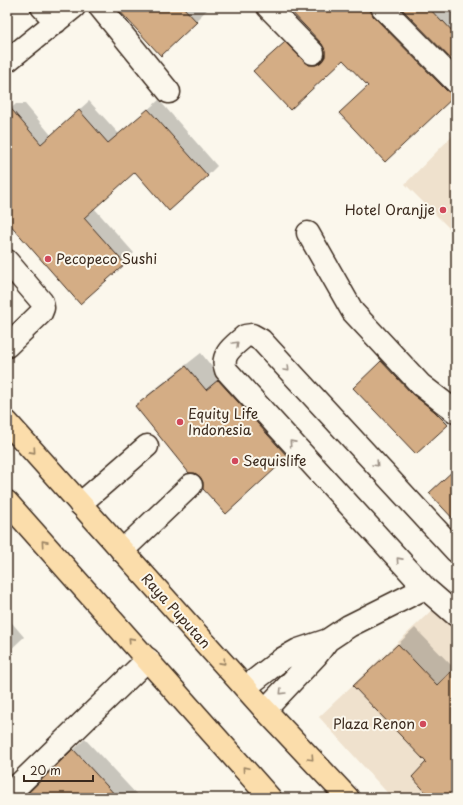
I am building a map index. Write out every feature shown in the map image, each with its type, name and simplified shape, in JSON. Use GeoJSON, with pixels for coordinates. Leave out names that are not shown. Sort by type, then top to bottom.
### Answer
{"type":"FeatureCollection","features":[{"type":"Feature","properties":{"kind":"main road","name":"Raya Puputan"},"geometry":{"type":"LineString","coordinates":[[7,422],[265,710],[348,798]]}},
{"type":"Feature","properties":{"kind":"main road"},"geometry":{"type":"LineString","coordinates":[[7,502],[270,798]]}},
{"type":"Feature","properties":{"kind":"street"},"geometry":{"type":"LineString","coordinates":[[7,61],[49,14],[74,7]]}},
{"type":"Feature","properties":{"kind":"street"},"geometry":{"type":"LineString","coordinates":[[100,7],[169,92]]}},
{"type":"Feature","properties":{"kind":"street"},"geometry":{"type":"LineString","coordinates":[[268,7],[313,53]]}},
{"type":"Feature","properties":{"kind":"street"},"geometry":{"type":"LineString","coordinates":[[382,7],[456,82]]}},
{"type":"Feature","properties":{"kind":"street"},"geometry":{"type":"LineString","coordinates":[[308,233],[353,312],[421,385],[456,412]]}},
{"type":"Feature","properties":{"kind":"street"},"geometry":{"type":"LineString","coordinates":[[7,261],[42,302],[43,308],[41,313],[7,346]]}},
{"type":"Feature","properties":{"kind":"street"},"geometry":{"type":"LineString","coordinates":[[456,551],[261,340],[252,335],[245,336],[224,356],[223,363],[226,370],[425,588],[456,615]]}},
{"type":"Feature","properties":{"kind":"street"},"geometry":{"type":"LineString","coordinates":[[80,504],[147,446]]}},
{"type":"Feature","properties":{"kind":"street"},"geometry":{"type":"LineString","coordinates":[[122,551],[191,485]]}},
{"type":"Feature","properties":{"kind":"street"},"geometry":{"type":"LineString","coordinates":[[246,687],[282,659],[307,646],[328,640],[349,626],[425,588]]}},
{"type":"Feature","properties":{"kind":"street"},"geometry":{"type":"LineString","coordinates":[[265,710],[316,656],[328,640]]}},
{"type":"Feature","properties":{"kind":"street"},"geometry":{"type":"LineString","coordinates":[[7,796],[148,659]]}},
{"type":"Feature","properties":{"kind":"shaded area","name":"Hotel Oranjje"},"geometry":{"type":"Polygon","coordinates":[[[456,132],[456,235],[405,184],[456,132]]]}},
{"type":"Feature","properties":{"kind":"shaded area"},"geometry":{"type":"Polygon","coordinates":[[[435,607],[456,627],[456,798],[392,798],[319,717],[435,607]]]}},
{"type":"Feature","properties":{"kind":"building"},"geometry":{"type":"Polygon","coordinates":[[[116,7],[183,7],[197,22],[161,56],[116,7]]]}},
{"type":"Feature","properties":{"kind":"building"},"geometry":{"type":"Polygon","coordinates":[[[287,7],[370,7],[373,16],[447,91],[456,95],[385,162],[339,113],[368,86],[343,60],[290,110],[253,71],[285,42],[309,65],[316,65],[325,57],[325,50],[322,44],[287,7]]]}},
{"type":"Feature","properties":{"kind":"building"},"geometry":{"type":"Polygon","coordinates":[[[400,7],[428,7],[442,22],[443,21],[456,35],[456,64],[400,7]]]}},
{"type":"Feature","properties":{"kind":"building"},"geometry":{"type":"Polygon","coordinates":[[[7,104],[41,144],[79,110],[108,143],[148,109],[208,176],[169,211],[135,172],[84,218],[125,264],[80,304],[7,221],[7,104]]]}},
{"type":"Feature","properties":{"kind":"building"},"geometry":{"type":"Polygon","coordinates":[[[381,361],[412,394],[434,411],[448,425],[416,454],[353,388],[381,361]]]}},
{"type":"Feature","properties":{"kind":"building"},"geometry":{"type":"Polygon","coordinates":[[[186,366],[206,390],[218,380],[288,457],[226,514],[203,489],[203,482],[200,477],[195,473],[189,473],[135,406],[186,366]]]}},
{"type":"Feature","properties":{"kind":"building"},"geometry":{"type":"Polygon","coordinates":[[[456,468],[456,522],[429,493],[456,468]]]}},
{"type":"Feature","properties":{"kind":"building","name":"Plaza Renon"},"geometry":{"type":"Polygon","coordinates":[[[398,644],[437,685],[456,667],[456,798],[431,798],[412,777],[426,762],[353,686],[398,644]]]}},
{"type":"Feature","properties":{"kind":"building"},"geometry":{"type":"Polygon","coordinates":[[[73,749],[118,798],[23,798],[73,749]]]}},
{"type":"Feature","properties":{"kind":"place","name":"Hotel Oranjje"},"geometry":{"type":"Point","coordinates":[443,210]}},
{"type":"Feature","properties":{"kind":"place","name":"Pecopeco Sushi"},"geometry":{"type":"Point","coordinates":[48,259]}},
{"type":"Feature","properties":{"kind":"place","name":"Equity Life Indonesia"},"geometry":{"type":"Point","coordinates":[180,422]}},
{"type":"Feature","properties":{"kind":"place","name":"Sequislife"},"geometry":{"type":"Point","coordinates":[235,461]}},
{"type":"Feature","properties":{"kind":"place","name":"Plaza Renon"},"geometry":{"type":"Point","coordinates":[423,724]}}]}
